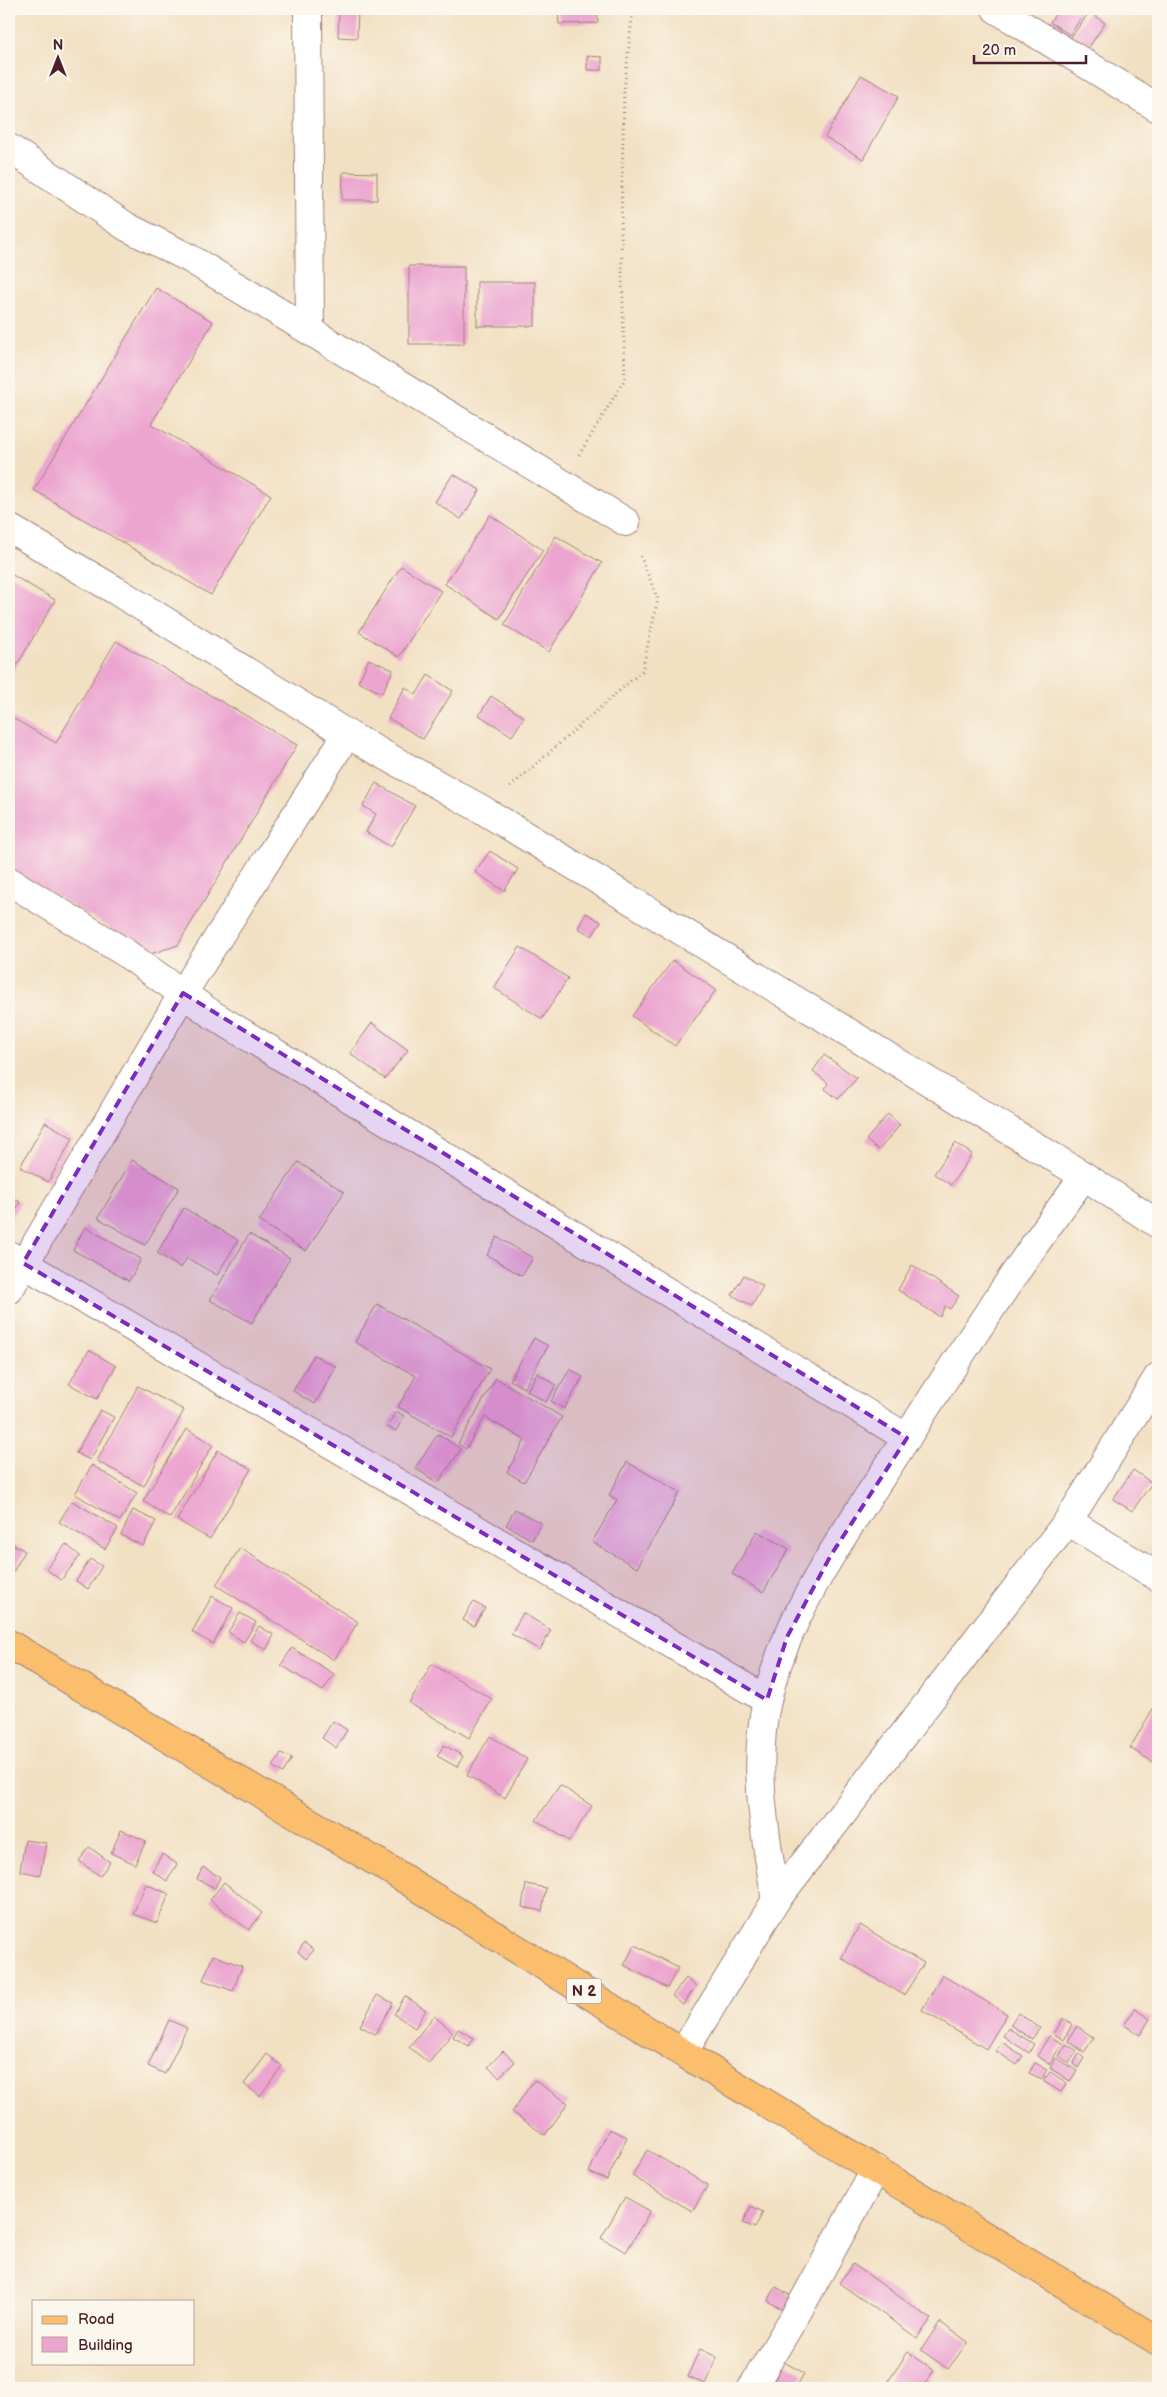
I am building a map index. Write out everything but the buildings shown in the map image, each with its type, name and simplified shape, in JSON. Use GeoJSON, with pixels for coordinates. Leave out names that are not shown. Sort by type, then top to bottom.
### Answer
{"type":"FeatureCollection","features":[{"type":"Feature","properties":{"kind":"main road","name":"N 2"},"geometry":{"type":"LineString","coordinates":[[9,1644],[392,1871],[683,2052],[1158,2341]]}},
{"type":"Feature","properties":{"kind":"street"},"geometry":{"type":"LineString","coordinates":[[308,9],[310,331]]}},
{"type":"Feature","properties":{"kind":"street"},"geometry":{"type":"LineString","coordinates":[[996,9],[1158,108]]}},
{"type":"Feature","properties":{"kind":"street"},"geometry":{"type":"LineString","coordinates":[[9,148],[127,227],[189,258],[626,522]]}},
{"type":"Feature","properties":{"kind":"street"},"geometry":{"type":"LineString","coordinates":[[9,528],[115,590],[347,734],[483,810],[1084,1176],[1158,1224]]}},
{"type":"Feature","properties":{"kind":"street"},"geometry":{"type":"LineString","coordinates":[[9,1290],[16,1259],[347,734]]}},
{"type":"Feature","properties":{"kind":"street"},"geometry":{"type":"LineString","coordinates":[[9,881],[124,952],[213,1015],[907,1438]]}},
{"type":"Feature","properties":{"kind":"street"},"geometry":{"type":"LineString","coordinates":[[776,1900],[763,1824],[761,1746],[767,1700],[787,1637],[831,1555],[1045,1227],[1084,1176]]}},
{"type":"Feature","properties":{"kind":"street"},"geometry":{"type":"LineString","coordinates":[[16,1259],[767,1700]]}},
{"type":"Feature","properties":{"kind":"street"},"geometry":{"type":"LineString","coordinates":[[683,2052],[776,1900],[1068,1521],[1158,1377]]}},
{"type":"Feature","properties":{"kind":"street"},"geometry":{"type":"LineString","coordinates":[[1068,1521],[1158,1577]]}},
{"type":"Feature","properties":{"kind":"street"},"geometry":{"type":"LineString","coordinates":[[752,2388],[802,2304],[876,2168]]}},
{"type":"Feature","properties":{"kind":"path"},"geometry":{"type":"LineString","coordinates":[[561,483],[625,379],[621,234],[624,100],[633,9]]}},
{"type":"Feature","properties":{"kind":"path"},"geometry":{"type":"LineString","coordinates":[[483,810],[642,671],[658,599],[626,522]]}},
{"type":"Feature","properties":{"kind":"highlighted area"},"geometry":{"type":"Polygon","coordinates":[[[183,993],[907,1438],[831,1555],[787,1637],[767,1700],[23,1263],[183,993]]]}}]}
